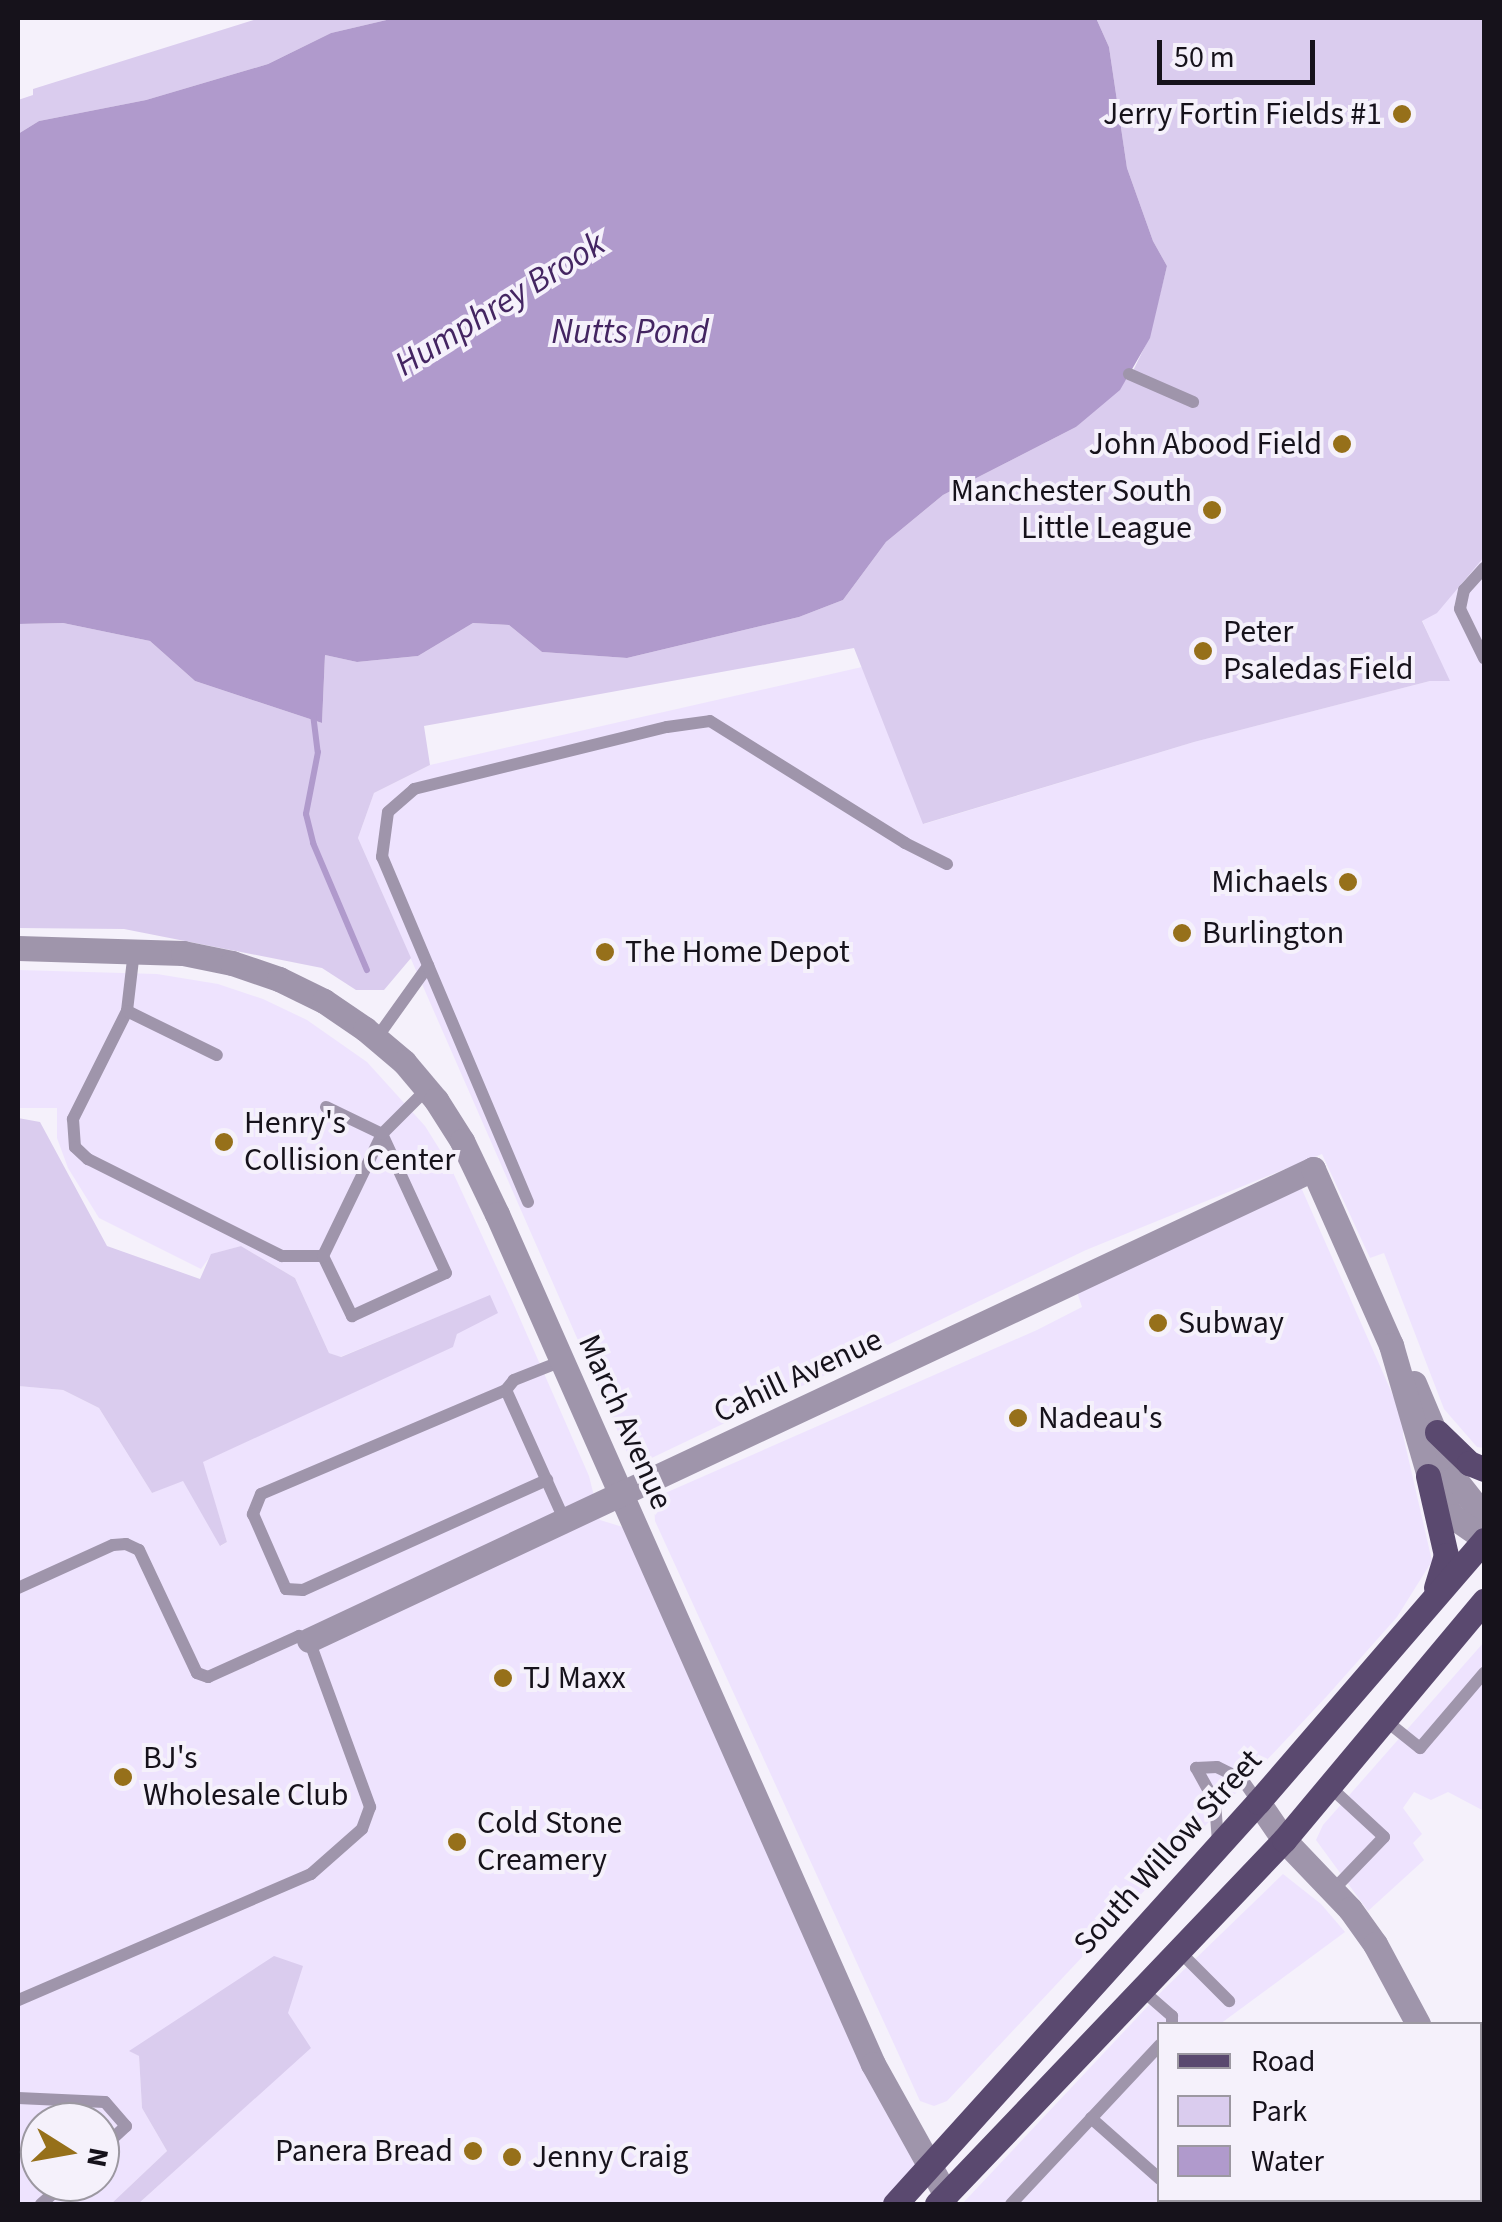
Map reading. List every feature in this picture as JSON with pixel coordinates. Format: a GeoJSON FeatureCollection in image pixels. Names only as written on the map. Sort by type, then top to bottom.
{"type":"FeatureCollection","features":[{"type":"Feature","properties":{"kind":"main road"},"geometry":{"type":"LineString","coordinates":[[1437,1432],[1469,1463],[1484,1470]]}},
{"type":"Feature","properties":{"kind":"main road"},"geometry":{"type":"LineString","coordinates":[[1414,1621],[1446,1566],[1428,1476]]}},
{"type":"Feature","properties":{"kind":"main road","name":"South Willow Street"},"geometry":{"type":"LineString","coordinates":[[896,2204],[1258,1802],[1484,1539]]}},
{"type":"Feature","properties":{"kind":"main road"},"geometry":{"type":"LineString","coordinates":[[947,2201],[1284,1840],[1482,1608]]}},
{"type":"Feature","properties":{"kind":"street","name":"March Avenue"},"geometry":{"type":"LineString","coordinates":[[18,948],[134,948],[232,963],[324,1001],[376,1039],[427,1089],[462,1141],[872,2064],[947,2201]]}},
{"type":"Feature","properties":{"kind":"street","name":"Cahill Avenue"},"geometry":{"type":"LineString","coordinates":[[308,1640],[1313,1170],[1391,1345]]}},
{"type":"Feature","properties":{"kind":"street"},"geometry":{"type":"LineString","coordinates":[[1391,1345],[1437,1432],[1454,1478],[1484,1516]]}},
{"type":"Feature","properties":{"kind":"street"},"geometry":{"type":"LineString","coordinates":[[1391,1345],[1428,1476],[1452,1516],[1484,1539]]}},
{"type":"Feature","properties":{"kind":"street"},"geometry":{"type":"LineString","coordinates":[[1258,1802],[1284,1840],[1332,1891],[1393,1969],[1417,2022]]}},
{"type":"Feature","properties":{"kind":"lane"},"geometry":{"type":"LineString","coordinates":[[1129,374],[1194,402]]}},
{"type":"Feature","properties":{"kind":"lane"},"geometry":{"type":"LineString","coordinates":[[1484,568],[1464,590],[1460,610],[1484,658]]}},
{"type":"Feature","properties":{"kind":"lane"},"geometry":{"type":"LineString","coordinates":[[528,1202],[382,856],[380,841],[388,812],[414,789],[667,727],[710,721],[904,843],[947,864]]}},
{"type":"Feature","properties":{"kind":"lane"},"geometry":{"type":"LineString","coordinates":[[134,948],[128,1010],[73,1119],[76,1147],[88,1158],[282,1256],[323,1256]]}},
{"type":"Feature","properties":{"kind":"lane"},"geometry":{"type":"LineString","coordinates":[[376,1039],[428,966]]}},
{"type":"Feature","properties":{"kind":"lane"},"geometry":{"type":"LineString","coordinates":[[128,1010],[217,1055]]}},
{"type":"Feature","properties":{"kind":"lane"},"geometry":{"type":"LineString","coordinates":[[323,1256],[382,1134],[427,1089]]}},
{"type":"Feature","properties":{"kind":"lane"},"geometry":{"type":"LineString","coordinates":[[323,1256],[352,1316],[446,1273],[382,1134],[326,1107]]}},
{"type":"Feature","properties":{"kind":"lane"},"geometry":{"type":"LineString","coordinates":[[547,1480],[303,1590],[286,1589],[253,1514],[261,1494],[506,1390],[514,1380],[562,1361]]}},
{"type":"Feature","properties":{"kind":"lane"},"geometry":{"type":"LineString","coordinates":[[506,1390],[565,1521]]}},
{"type":"Feature","properties":{"kind":"lane"},"geometry":{"type":"LineString","coordinates":[[18,1588],[114,1545],[126,1544],[139,1550],[197,1673],[208,1677],[299,1636],[308,1640],[370,1806],[362,1829],[311,1874],[18,2000]]}},
{"type":"Feature","properties":{"kind":"lane"},"geometry":{"type":"LineString","coordinates":[[1384,1720],[1420,1748],[1484,1673]]}},
{"type":"Feature","properties":{"kind":"lane"},"geometry":{"type":"LineString","coordinates":[[1218,1842],[1215,1802],[1196,1768],[1217,1767],[1242,1779],[1258,1802]]}},
{"type":"Feature","properties":{"kind":"lane"},"geometry":{"type":"LineString","coordinates":[[1329,1786],[1384,1837],[1332,1891]]}},
{"type":"Feature","properties":{"kind":"lane"},"geometry":{"type":"LineString","coordinates":[[1179,1951],[1229,2001]]}},
{"type":"Feature","properties":{"kind":"lane"},"geometry":{"type":"LineString","coordinates":[[1142,1990],[1172,2016],[1172,2022]]}},
{"type":"Feature","properties":{"kind":"lane"},"geometry":{"type":"LineString","coordinates":[[1011,2204],[1157,2048]]}},
{"type":"Feature","properties":{"kind":"lane"},"geometry":{"type":"LineString","coordinates":[[18,2098],[105,2102]]}},
{"type":"Feature","properties":{"kind":"lane"},"geometry":{"type":"LineString","coordinates":[[1091,2118],[1157,2176]]}},
{"type":"Feature","properties":{"kind":"shaded area"},"geometry":{"type":"Polygon","coordinates":[[[1484,557],[1484,1448],[1477,1447],[1444,1409],[1384,1253],[1370,1258],[1322,1154],[1086,1250],[637,1465],[630,1459],[358,838],[374,793],[430,765],[862,667],[924,824],[1194,742],[1430,681],[1449,681],[1422,620],[1484,557]]]}},
{"type":"Feature","properties":{"kind":"shaded area"},"geometry":{"type":"Polygon","coordinates":[[[18,970],[157,974],[218,984],[263,999],[307,1020],[367,1062],[425,1126],[450,1166],[514,1305],[589,1476],[600,1520],[639,1532],[931,2168],[895,2204],[138,2204],[310,2048],[130,2051],[139,2056],[142,2108],[167,2151],[120,2195],[120,2102],[20,2102],[20,2202],[113,2202],[18,2204],[18,1386],[63,1390],[99,1408],[152,1493],[183,1480],[221,1546],[227,1542],[202,1462],[452,1347],[457,1334],[489,1296],[340,1357],[329,1353],[295,1278],[241,1246],[212,1254],[201,1269],[99,1218],[68,1168],[57,1138],[57,1108],[18,1108],[18,970]]]}},
{"type":"Feature","properties":{"kind":"shaded area"},"geometry":{"type":"Polygon","coordinates":[[[1300,1185],[1403,1418],[1403,1435],[1432,1561],[1397,1617],[1327,1696],[947,2101],[934,2106],[920,2101],[655,1521],[654,1504],[663,1494],[1037,1330],[1082,1307],[1076,1289],[1300,1185]]]}},
{"type":"Feature","properties":{"kind":"shaded area"},"geometry":{"type":"Polygon","coordinates":[[[1484,1642],[1484,1811],[1448,1792],[1431,1800],[1414,1792],[1403,1808],[1422,1834],[1413,1843],[1424,1860],[1368,1911],[1316,1840],[1323,1825],[1484,1642]]]}},
{"type":"Feature","properties":{"kind":"shaded area"},"geometry":{"type":"Polygon","coordinates":[[[1283,1874],[1321,1904],[1345,1932],[1223,2022],[1157,2022],[1157,2202],[1182,2202],[1179,2204],[962,2204],[1163,1990],[1283,1874]]]}},
{"type":"Feature","properties":{"kind":"green space"},"geometry":{"type":"Polygon","coordinates":[[[260,18],[395,18],[331,33],[268,64],[146,100],[39,121],[18,134],[18,100],[33,95],[33,89],[260,18]]]}},
{"type":"Feature","properties":{"kind":"green space"},"geometry":{"type":"Polygon","coordinates":[[[1096,18],[1484,18],[1484,557],[1437,613],[1422,621],[1450,681],[1430,681],[1194,742],[923,824],[854,648],[424,726],[430,765],[374,793],[358,838],[411,958],[384,990],[356,990],[322,968],[124,929],[18,928],[18,624],[63,623],[150,641],[195,681],[322,723],[325,655],[357,662],[418,656],[473,623],[509,625],[542,652],[627,658],[799,617],[843,600],[886,542],[943,495],[1076,427],[1131,375],[1149,338],[1167,266],[1153,241],[1127,168],[1109,47],[1096,18]]]}},
{"type":"Feature","properties":{"kind":"green space"},"geometry":{"type":"Polygon","coordinates":[[[18,1118],[40,1122],[107,1246],[200,1279],[211,1254],[241,1246],[295,1278],[329,1353],[341,1357],[490,1295],[498,1313],[457,1334],[453,1347],[203,1462],[227,1542],[220,1546],[183,1481],[152,1493],[99,1408],[63,1390],[18,1386],[18,1118]]]}},
{"type":"Feature","properties":{"kind":"green space"},"geometry":{"type":"Polygon","coordinates":[[[274,1956],[303,1966],[288,2013],[311,2048],[138,2204],[111,2204],[120,2202],[120,2195],[167,2151],[142,2108],[139,2056],[129,2051],[274,1956]]]}},
{"type":"Feature","properties":{"kind":"water","name":"Nutts Pond"},"geometry":{"type":"Polygon","coordinates":[[[395,18],[1096,18],[1109,47],[1127,168],[1153,241],[1167,266],[1150,338],[1120,390],[1076,427],[943,495],[886,542],[843,600],[799,617],[627,658],[542,652],[509,625],[473,623],[418,656],[357,662],[325,655],[322,723],[195,681],[150,641],[63,623],[18,624],[18,134],[39,121],[146,100],[268,64],[331,33],[395,18]]]}},
{"type":"Feature","properties":{"kind":"waterway","name":"Humphrey Brook"},"geometry":{"type":"LineString","coordinates":[[313,714],[318,752],[306,814],[313,843],[367,970]]}},
{"type":"Feature","properties":{"kind":"place","name":"Jerry Fortin Fields #1"},"geometry":{"type":"Point","coordinates":[1402,114]}},
{"type":"Feature","properties":{"kind":"place","name":"John Abood Field"},"geometry":{"type":"Point","coordinates":[1342,444]}},
{"type":"Feature","properties":{"kind":"place","name":"Manchester South Little League"},"geometry":{"type":"Point","coordinates":[1212,510]}},
{"type":"Feature","properties":{"kind":"place","name":"Peter Psaledas Field"},"geometry":{"type":"Point","coordinates":[1203,651]}},
{"type":"Feature","properties":{"kind":"place","name":"Michaels"},"geometry":{"type":"Point","coordinates":[1348,882]}},
{"type":"Feature","properties":{"kind":"place","name":"Burlington"},"geometry":{"type":"Point","coordinates":[1182,933]}},
{"type":"Feature","properties":{"kind":"place","name":"The Home Depot"},"geometry":{"type":"Point","coordinates":[605,952]}},
{"type":"Feature","properties":{"kind":"place","name":"Henry's Collision Center"},"geometry":{"type":"Point","coordinates":[224,1142]}},
{"type":"Feature","properties":{"kind":"place","name":"Subway"},"geometry":{"type":"Point","coordinates":[1158,1323]}},
{"type":"Feature","properties":{"kind":"place","name":"Nadeau's"},"geometry":{"type":"Point","coordinates":[1018,1418]}},
{"type":"Feature","properties":{"kind":"place","name":"TJ Maxx"},"geometry":{"type":"Point","coordinates":[503,1678]}},
{"type":"Feature","properties":{"kind":"place","name":"BJ's Wholesale Club"},"geometry":{"type":"Point","coordinates":[123,1777]}},
{"type":"Feature","properties":{"kind":"place","name":"Cold Stone Creamery"},"geometry":{"type":"Point","coordinates":[457,1842]}},
{"type":"Feature","properties":{"kind":"place","name":"Panera Bread"},"geometry":{"type":"Point","coordinates":[473,2151]}},
{"type":"Feature","properties":{"kind":"place","name":"Jenny Craig"},"geometry":{"type":"Point","coordinates":[512,2157]}}]}
